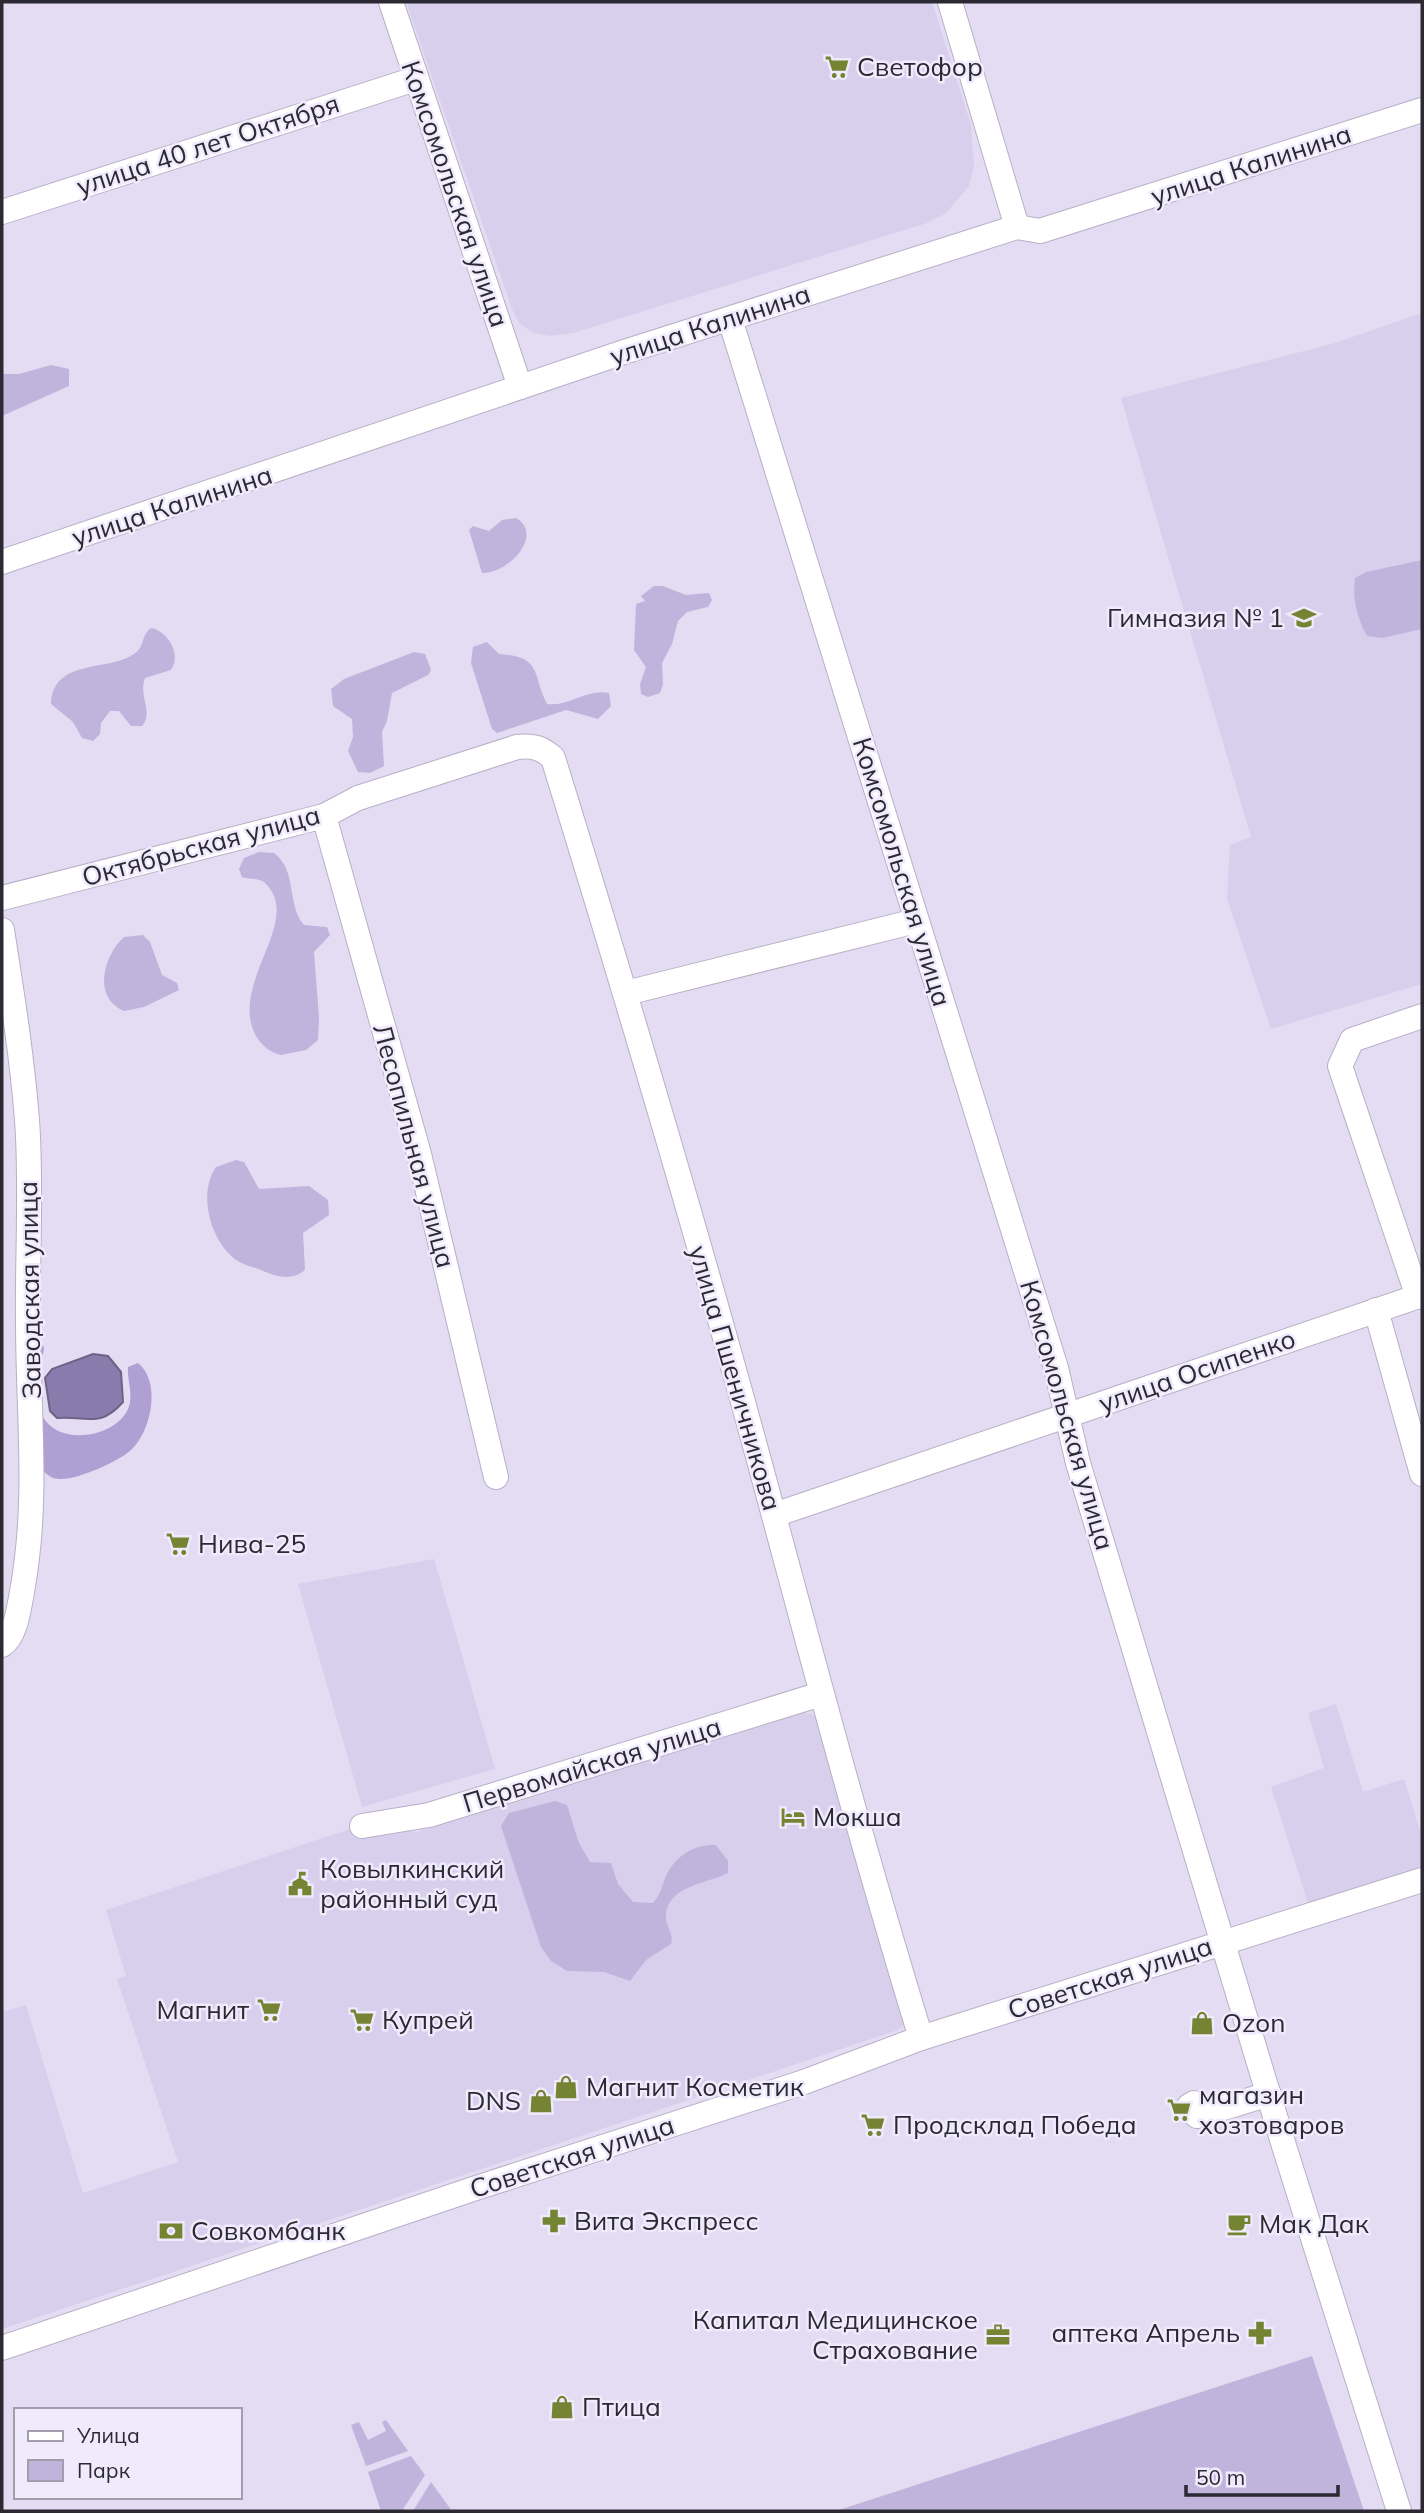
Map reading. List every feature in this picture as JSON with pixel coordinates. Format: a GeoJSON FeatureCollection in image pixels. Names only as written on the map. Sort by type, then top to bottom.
{"type":"FeatureCollection","features":[{"type":"Feature","properties":{"kind":"street","name":"Комсомольская улица"},"geometry":{"type":"LineString","coordinates":[[391,2],[520,387]]}},
{"type":"Feature","properties":{"kind":"street"},"geometry":{"type":"LineString","coordinates":[[950,2],[1017,228]]}},
{"type":"Feature","properties":{"kind":"street","name":"улица 40 лет Октября"},"geometry":{"type":"LineString","coordinates":[[2,212],[415,79]]}},
{"type":"Feature","properties":{"kind":"street","name":"улица Калинина"},"geometry":{"type":"LineString","coordinates":[[2,562],[730,319],[1017,228],[1040,232],[1422,110]]}},
{"type":"Feature","properties":{"kind":"street","name":"Комсомольская улица"},"geometry":{"type":"LineString","coordinates":[[730,319],[1056,1368],[1066,1415],[1269,2094],[1399,2511]]}},
{"type":"Feature","properties":{"kind":"street","name":"улица Пшеничникова"},"geometry":{"type":"LineString","coordinates":[[517,747],[531,746],[554,758],[626,993],[774,1515],[821,1694],[921,2038]]}},
{"type":"Feature","properties":{"kind":"street","name":"Октябрьская улица"},"geometry":{"type":"LineString","coordinates":[[2,898],[324,816],[358,798],[517,747]]}},
{"type":"Feature","properties":{"kind":"street","name":"Лесопильная улица"},"geometry":{"type":"LineString","coordinates":[[324,816],[419,1154],[496,1477]]}},
{"type":"Feature","properties":{"kind":"street"},"geometry":{"type":"LineString","coordinates":[[626,993],[916,921]]}},
{"type":"Feature","properties":{"kind":"street","name":"Заводская улица"},"geometry":{"type":"LineString","coordinates":[[2,930],[20,1038],[27,1124],[27,1322],[34,1482],[31,1543],[20,1602],[14,1624],[2,1645]]}},
{"type":"Feature","properties":{"kind":"street"},"geometry":{"type":"LineString","coordinates":[[1420,1296],[1340,1066],[1352,1040],[1422,1016]]}},
{"type":"Feature","properties":{"kind":"street","name":"улица Осипенко"},"geometry":{"type":"LineString","coordinates":[[774,1515],[1420,1296]]}},
{"type":"Feature","properties":{"kind":"street"},"geometry":{"type":"LineString","coordinates":[[1376,1310],[1422,1474]]}},
{"type":"Feature","properties":{"kind":"street","name":"Первомайская улица"},"geometry":{"type":"LineString","coordinates":[[362,1826],[429,1815],[821,1694]]}},
{"type":"Feature","properties":{"kind":"street","name":"Советская улица"},"geometry":{"type":"LineString","coordinates":[[2,2348],[487,2184],[804,2082],[921,2038],[1422,1880]]}},
{"type":"Feature","properties":{"kind":"street"},"geometry":{"type":"LineString","coordinates":[[1189,2106],[1194,2103],[1197,2116],[1269,2094]]}},
{"type":"Feature","properties":{"kind":"shaded area"},"geometry":{"type":"Polygon","coordinates":[[[406,2],[932,2],[971,125],[974,166],[969,186],[945,214],[927,223],[573,333],[549,336],[532,332],[519,323],[512,309],[406,2]]]}},
{"type":"Feature","properties":{"kind":"shaded area","name":"Гимназия № 1"},"geometry":{"type":"Polygon","coordinates":[[[1422,313],[1422,984],[1271,1029],[1227,899],[1230,845],[1251,837],[1121,398],[1335,343],[1422,313]]]}},
{"type":"Feature","properties":{"kind":"shaded area"},"geometry":{"type":"Polygon","coordinates":[[[28,1342],[40,1342],[44,1347],[37,1385],[42,1415],[49,1425],[72,1435],[99,1432],[121,1419],[128,1409],[130,1399],[128,1367],[138,1363],[150,1382],[151,1407],[143,1432],[130,1451],[104,1466],[68,1478],[51,1477],[39,1466],[28,1440],[19,1396],[18,1368],[28,1342]]]}},
{"type":"Feature","properties":{"kind":"shaded area"},"geometry":{"type":"Polygon","coordinates":[[[93,1354],[108,1356],[121,1372],[123,1402],[100,1418],[57,1418],[50,1411],[45,1378],[52,1369],[93,1354]]]}},
{"type":"Feature","properties":{"kind":"shaded area"},"geometry":{"type":"Polygon","coordinates":[[[434,1559],[495,1769],[362,1807],[298,1584],[434,1559]]]}},
{"type":"Feature","properties":{"kind":"shaded area"},"geometry":{"type":"Polygon","coordinates":[[[1336,1704],[1363,1792],[1404,1779],[1422,1837],[1422,1866],[1308,1903],[1271,1787],[1324,1768],[1308,1713],[1336,1704]]]}},
{"type":"Feature","properties":{"kind":"shaded area"},"geometry":{"type":"Polygon","coordinates":[[[798,1710],[819,1717],[905,2017],[904,2025],[898,2030],[2,2329],[2,2012],[26,2005],[83,2193],[178,2162],[117,1979],[126,1976],[106,1910],[362,1825],[417,1832],[798,1710]]]}},
{"type":"Feature","properties":{"kind":"green space"},"geometry":{"type":"Polygon","coordinates":[[[51,365],[69,369],[69,386],[2,416],[2,374],[19,374],[51,365]]]}},
{"type":"Feature","properties":{"kind":"green space"},"geometry":{"type":"Polygon","coordinates":[[[516,518],[524,525],[527,534],[520,552],[502,567],[482,573],[469,530],[473,526],[489,531],[502,520],[516,518]]]}},
{"type":"Feature","properties":{"kind":"green space"},"geometry":{"type":"Polygon","coordinates":[[[1422,560],[1422,629],[1382,638],[1367,636],[1356,608],[1355,578],[1366,572],[1422,560]]]}},
{"type":"Feature","properties":{"kind":"green space"},"geometry":{"type":"Polygon","coordinates":[[[654,586],[663,586],[686,595],[709,593],[712,600],[708,607],[687,612],[678,621],[672,644],[662,663],[663,684],[660,693],[648,697],[641,694],[640,684],[646,667],[634,650],[636,604],[645,601],[641,596],[654,586]]]}},
{"type":"Feature","properties":{"kind":"green space"},"geometry":{"type":"Polygon","coordinates":[[[151,628],[168,639],[175,658],[171,670],[145,678],[143,691],[147,715],[142,726],[131,726],[119,711],[110,711],[101,723],[100,734],[93,741],[82,738],[73,722],[51,704],[54,689],[61,679],[71,673],[134,654],[151,628]]]}},
{"type":"Feature","properties":{"kind":"green space"},"geometry":{"type":"Polygon","coordinates":[[[487,642],[499,654],[523,658],[534,668],[547,704],[563,703],[601,692],[609,693],[611,706],[598,719],[566,710],[497,733],[492,729],[471,663],[473,647],[487,642]]]}},
{"type":"Feature","properties":{"kind":"green space"},"geometry":{"type":"Polygon","coordinates":[[[414,652],[425,654],[431,670],[428,675],[392,693],[387,721],[382,732],[384,766],[370,773],[358,772],[348,751],[353,737],[352,719],[333,706],[331,689],[344,679],[414,652]]]}},
{"type":"Feature","properties":{"kind":"green space"},"geometry":{"type":"Polygon","coordinates":[[[259,852],[274,853],[281,860],[289,878],[295,907],[304,925],[327,927],[330,935],[314,952],[318,1040],[306,1050],[281,1055],[270,1050],[256,1036],[250,1016],[256,976],[272,936],[276,917],[275,900],[265,882],[242,877],[239,869],[244,858],[259,852]]]}},
{"type":"Feature","properties":{"kind":"green space"},"geometry":{"type":"Polygon","coordinates":[[[143,935],[150,942],[162,975],[177,983],[179,990],[144,1007],[124,1011],[114,1005],[108,996],[105,986],[107,965],[111,954],[124,937],[143,935]]]}},
{"type":"Feature","properties":{"kind":"green space"},"geometry":{"type":"Polygon","coordinates":[[[236,1160],[244,1162],[259,1189],[309,1186],[328,1200],[329,1215],[303,1233],[305,1270],[295,1276],[279,1276],[244,1264],[220,1243],[207,1204],[210,1178],[216,1167],[236,1160]]]}},
{"type":"Feature","properties":{"kind":"green space"},"geometry":{"type":"Polygon","coordinates":[[[555,1801],[567,1805],[579,1843],[590,1862],[611,1863],[618,1884],[633,1902],[653,1903],[672,1866],[682,1855],[695,1848],[716,1845],[728,1861],[728,1873],[688,1888],[672,1899],[667,1907],[666,1918],[672,1937],[671,1944],[646,1960],[630,1981],[604,1972],[567,1971],[551,1961],[541,1947],[501,1826],[509,1813],[555,1801]]]}},
{"type":"Feature","properties":{"kind":"green space"},"geometry":{"type":"Polygon","coordinates":[[[1312,2356],[1364,2511],[836,2511],[1312,2356]]]}},
{"type":"Feature","properties":{"kind":"green space"},"geometry":{"type":"Polygon","coordinates":[[[386,2420],[408,2451],[366,2466],[351,2425],[359,2422],[368,2440],[386,2431],[382,2422],[386,2420]]]}},
{"type":"Feature","properties":{"kind":"green space"},"geometry":{"type":"Polygon","coordinates":[[[411,2456],[425,2475],[402,2511],[381,2511],[368,2472],[411,2456]]]}},
{"type":"Feature","properties":{"kind":"green space"},"geometry":{"type":"Polygon","coordinates":[[[431,2482],[452,2511],[413,2511],[431,2482]]]}},
{"type":"Feature","properties":{"kind":"place","name":"Светофор"},"geometry":{"type":"Point","coordinates":[837,67]}},
{"type":"Feature","properties":{"kind":"place","name":"Гимназия № 1"},"geometry":{"type":"Point","coordinates":[1304,618]}},
{"type":"Feature","properties":{"kind":"place","name":"Нива-25"},"geometry":{"type":"Point","coordinates":[178,1544]}},
{"type":"Feature","properties":{"kind":"place","name":"Мокша"},"geometry":{"type":"Point","coordinates":[793,1817]}},
{"type":"Feature","properties":{"kind":"place","name":"Ковылкинский районный суд"},"geometry":{"type":"Point","coordinates":[300,1884]}},
{"type":"Feature","properties":{"kind":"place","name":"Магнит"},"geometry":{"type":"Point","coordinates":[269,2010]}},
{"type":"Feature","properties":{"kind":"place","name":"Купрей"},"geometry":{"type":"Point","coordinates":[362,2020]}},
{"type":"Feature","properties":{"kind":"place","name":"Ozon"},"geometry":{"type":"Point","coordinates":[1202,2023]}},
{"type":"Feature","properties":{"kind":"place","name":"Магнит Косметик"},"geometry":{"type":"Point","coordinates":[566,2087]}},
{"type":"Feature","properties":{"kind":"place","name":"DNS"},"geometry":{"type":"Point","coordinates":[541,2101]}},
{"type":"Feature","properties":{"kind":"place","name":"магазин хозтоваров"},"geometry":{"type":"Point","coordinates":[1179,2110]}},
{"type":"Feature","properties":{"kind":"place","name":"Продсклад Победа"},"geometry":{"type":"Point","coordinates":[873,2125]}},
{"type":"Feature","properties":{"kind":"place","name":"Вита Экспресс"},"geometry":{"type":"Point","coordinates":[554,2221]}},
{"type":"Feature","properties":{"kind":"place","name":"Мак Дак"},"geometry":{"type":"Point","coordinates":[1239,2224]}},
{"type":"Feature","properties":{"kind":"place","name":"Совкомбанк"},"geometry":{"type":"Point","coordinates":[171,2231]}},
{"type":"Feature","properties":{"kind":"place","name":"аптека Апрель"},"geometry":{"type":"Point","coordinates":[1260,2333]}},
{"type":"Feature","properties":{"kind":"place","name":"Капитал Медицинское Страхование"},"geometry":{"type":"Point","coordinates":[998,2335]}},
{"type":"Feature","properties":{"kind":"place","name":"Птица"},"geometry":{"type":"Point","coordinates":[562,2407]}}]}
